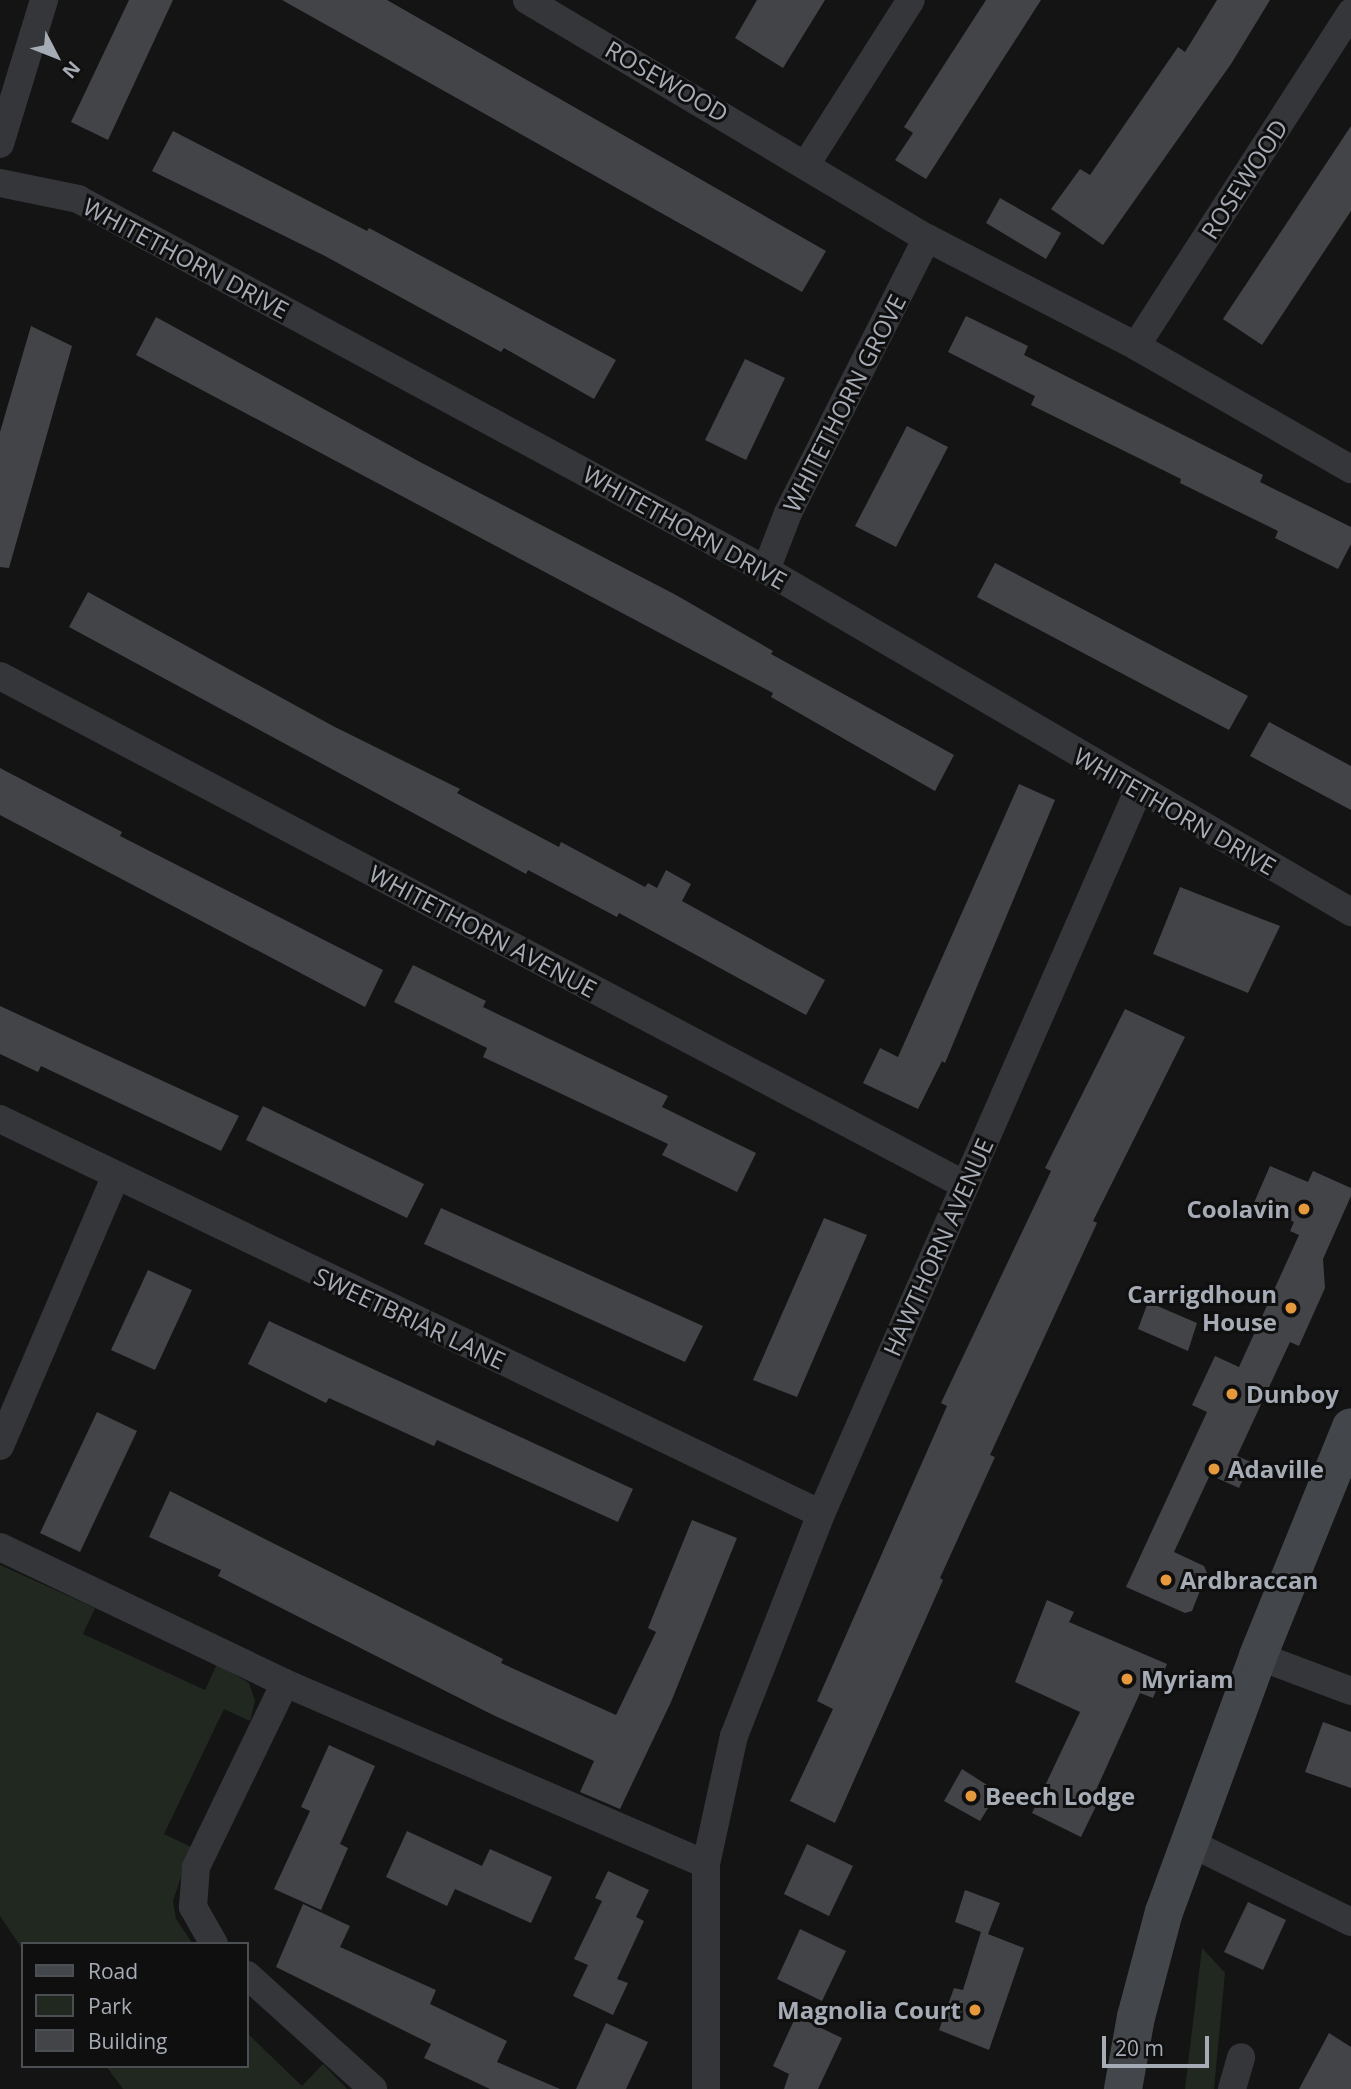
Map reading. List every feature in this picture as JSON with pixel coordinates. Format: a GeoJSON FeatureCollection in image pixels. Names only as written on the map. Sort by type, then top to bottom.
{"type":"FeatureCollection","features":[{"type":"Feature","properties":{"kind":"main road"},"geometry":{"type":"LineString","coordinates":[[1122,2089],[1136,2017],[1188,1842],[1258,1656],[1351,1427]]}},
{"type":"Feature","properties":{"kind":"street"},"geometry":{"type":"LineString","coordinates":[[0,144],[44,0]]}},
{"type":"Feature","properties":{"kind":"street","name":"ROSEWOOD"},"geometry":{"type":"LineString","coordinates":[[527,0],[807,163],[927,237],[1136,346],[1351,469]]}},
{"type":"Feature","properties":{"kind":"street"},"geometry":{"type":"LineString","coordinates":[[807,163],[911,0]]}},
{"type":"Feature","properties":{"kind":"street","name":"ROSEWOOD"},"geometry":{"type":"LineString","coordinates":[[1136,346],[1351,12]]}},
{"type":"Feature","properties":{"kind":"street","name":"WHITETHORN DRIVE"},"geometry":{"type":"LineString","coordinates":[[0,183],[78,199],[766,570],[1138,791],[1351,912]]}},
{"type":"Feature","properties":{"kind":"street","name":"WHITETHORN GROVE"},"geometry":{"type":"LineString","coordinates":[[766,570],[788,513],[927,237]]}},
{"type":"Feature","properties":{"kind":"street","name":"WHITETHORN AVENUE"},"geometry":{"type":"LineString","coordinates":[[0,676],[965,1185]]}},
{"type":"Feature","properties":{"kind":"street","name":"HAWTHORN AVENUE"},"geometry":{"type":"LineString","coordinates":[[706,2089],[706,1864],[727,1759],[821,1514],[1138,791]]}},
{"type":"Feature","properties":{"kind":"street","name":"SWEETBRIAR LANE"},"geometry":{"type":"LineString","coordinates":[[0,1119],[115,1178],[821,1514]]}},
{"type":"Feature","properties":{"kind":"street"},"geometry":{"type":"LineString","coordinates":[[0,1446],[115,1178]]}},
{"type":"Feature","properties":{"kind":"street"},"geometry":{"type":"LineString","coordinates":[[0,1547],[285,1683],[706,1864]]}},
{"type":"Feature","properties":{"kind":"street"},"geometry":{"type":"LineString","coordinates":[[1258,1656],[1351,1691]]}},
{"type":"Feature","properties":{"kind":"street"},"geometry":{"type":"LineString","coordinates":[[213,1942],[193,1907],[196,1867],[285,1683]]}},
{"type":"Feature","properties":{"kind":"street"},"geometry":{"type":"LineString","coordinates":[[1188,1842],[1351,1922]]}},
{"type":"Feature","properties":{"kind":"street"},"geometry":{"type":"LineString","coordinates":[[248,1976],[373,2089]]}},
{"type":"Feature","properties":{"kind":"street"},"geometry":{"type":"LineString","coordinates":[[1232,2089],[1241,2057]]}},
{"type":"Feature","properties":{"kind":"green space"},"geometry":{"type":"Polygon","coordinates":[[[0,1565],[95,1608],[83,1634],[205,1690],[217,1664],[249,1683],[255,1701],[250,1721],[224,1709],[164,1834],[191,1847],[173,1901],[176,1919],[192,1942],[21,1942],[21,1947],[0,1916],[0,1565]]]}},
{"type":"Feature","properties":{"kind":"green space"},"geometry":{"type":"Polygon","coordinates":[[[1202,1948],[1225,1973],[1214,2089],[1185,2089],[1202,1948]]]}},
{"type":"Feature","properties":{"kind":"green space"},"geometry":{"type":"Polygon","coordinates":[[[248,2034],[302,2086],[323,2064],[347,2089],[123,2089],[107,2068],[248,2068],[248,2034]]]}},
{"type":"Feature","properties":{"kind":"building"},"geometry":{"type":"Polygon","coordinates":[[[129,0],[173,0],[108,140],[71,122],[129,0]]]}},
{"type":"Feature","properties":{"kind":"building"},"geometry":{"type":"Polygon","coordinates":[[[282,0],[387,0],[826,251],[802,292],[282,0]]]}},
{"type":"Feature","properties":{"kind":"building"},"geometry":{"type":"Polygon","coordinates":[[[757,0],[825,0],[783,68],[735,38],[757,0]]]}},
{"type":"Feature","properties":{"kind":"building"},"geometry":{"type":"Polygon","coordinates":[[[986,0],[1041,0],[926,179],[895,160],[913,133],[904,127],[986,0]]]}},
{"type":"Feature","properties":{"kind":"building"},"geometry":{"type":"Polygon","coordinates":[[[1217,0],[1270,0],[1231,64],[1103,245],[1051,209],[1080,169],[1090,175],[1178,47],[1185,52],[1217,0]]]}},
{"type":"Feature","properties":{"kind":"building"},"geometry":{"type":"Polygon","coordinates":[[[1351,126],[1351,211],[1262,345],[1223,319],[1351,126]]]}},
{"type":"Feature","properties":{"kind":"building"},"geometry":{"type":"Polygon","coordinates":[[[173,131],[367,231],[369,228],[616,360],[594,399],[504,348],[501,352],[325,256],[152,171],[173,131]]]}},
{"type":"Feature","properties":{"kind":"building"},"geometry":{"type":"Polygon","coordinates":[[[1000,198],[1061,233],[1046,259],[986,223],[1000,198]]]}},
{"type":"Feature","properties":{"kind":"building"},"geometry":{"type":"Polygon","coordinates":[[[966,316],[1028,346],[1024,355],[1263,475],[1260,482],[1351,527],[1351,544],[1338,569],[1275,538],[1278,531],[1180,483],[1181,479],[1031,405],[1035,396],[948,352],[966,316]]]}},
{"type":"Feature","properties":{"kind":"building"},"geometry":{"type":"Polygon","coordinates":[[[156,317],[420,462],[676,595],[773,651],[771,654],[954,755],[935,791],[771,697],[773,693],[136,355],[156,317]]]}},
{"type":"Feature","properties":{"kind":"building"},"geometry":{"type":"Polygon","coordinates":[[[31,326],[72,346],[9,568],[0,567],[0,432],[31,326]]]}},
{"type":"Feature","properties":{"kind":"building"},"geometry":{"type":"Polygon","coordinates":[[[745,359],[785,378],[746,460],[705,440],[745,359]]]}},
{"type":"Feature","properties":{"kind":"building"},"geometry":{"type":"Polygon","coordinates":[[[907,426],[948,447],[896,547],[855,526],[907,426]]]}},
{"type":"Feature","properties":{"kind":"building"},"geometry":{"type":"Polygon","coordinates":[[[995,563],[1248,696],[1229,730],[977,597],[995,563]]]}},
{"type":"Feature","properties":{"kind":"building"},"geometry":{"type":"Polygon","coordinates":[[[88,592],[333,726],[460,789],[457,793],[559,847],[561,842],[645,887],[648,883],[657,888],[666,870],[691,884],[682,901],[825,980],[806,1015],[619,913],[617,917],[528,870],[526,874],[69,627],[88,592]]]}},
{"type":"Feature","properties":{"kind":"building"},"geometry":{"type":"Polygon","coordinates":[[[1269,722],[1351,766],[1351,810],[1250,756],[1269,722]]]}},
{"type":"Feature","properties":{"kind":"building"},"geometry":{"type":"Polygon","coordinates":[[[0,768],[122,832],[120,836],[383,970],[365,1007],[0,815],[0,768]]]}},
{"type":"Feature","properties":{"kind":"building"},"geometry":{"type":"Polygon","coordinates":[[[1019,784],[1055,800],[945,1063],[942,1061],[918,1109],[863,1083],[880,1048],[898,1057],[1019,784]]]}},
{"type":"Feature","properties":{"kind":"building"},"geometry":{"type":"Polygon","coordinates":[[[1180,887],[1280,926],[1248,993],[1153,954],[1180,887]]]}},
{"type":"Feature","properties":{"kind":"building"},"geometry":{"type":"Polygon","coordinates":[[[413,965],[486,1001],[483,1007],[668,1096],[662,1107],[756,1153],[737,1192],[662,1155],[668,1144],[483,1057],[487,1048],[394,1002],[413,965]]]}},
{"type":"Feature","properties":{"kind":"building"},"geometry":{"type":"Polygon","coordinates":[[[0,1006],[239,1116],[221,1151],[41,1066],[38,1072],[0,1054],[0,1006]]]}},
{"type":"Feature","properties":{"kind":"building"},"geometry":{"type":"Polygon","coordinates":[[[1125,1009],[1185,1037],[1093,1221],[1097,1223],[990,1455],[995,1457],[835,1823],[790,1801],[833,1709],[817,1701],[947,1406],[941,1403],[1051,1171],[1045,1168],[1125,1009]]]}},
{"type":"Feature","properties":{"kind":"building"},"geometry":{"type":"Polygon","coordinates":[[[263,1106],[424,1184],[407,1218],[246,1140],[263,1106]]]}},
{"type":"Feature","properties":{"kind":"building"},"geometry":{"type":"Polygon","coordinates":[[[1270,1166],[1308,1182],[1313,1171],[1351,1188],[1351,1196],[1323,1259],[1325,1288],[1299,1346],[1290,1342],[1237,1456],[1251,1462],[1239,1488],[1210,1475],[1174,1552],[1204,1566],[1207,1573],[1192,1611],[1185,1613],[1126,1587],[1207,1412],[1192,1405],[1215,1356],[1239,1367],[1299,1235],[1290,1231],[1294,1222],[1253,1205],[1270,1166]]]}},
{"type":"Feature","properties":{"kind":"building"},"geometry":{"type":"Polygon","coordinates":[[[441,1208],[703,1326],[685,1362],[424,1244],[441,1208]]]}},
{"type":"Feature","properties":{"kind":"building"},"geometry":{"type":"Polygon","coordinates":[[[824,1218],[867,1235],[797,1397],[753,1380],[824,1218]]]}},
{"type":"Feature","properties":{"kind":"building"},"geometry":{"type":"Polygon","coordinates":[[[148,1270],[192,1290],[155,1370],[111,1350],[148,1270]]]}},
{"type":"Feature","properties":{"kind":"building"},"geometry":{"type":"Polygon","coordinates":[[[1148,1302],[1197,1323],[1188,1351],[1138,1329],[1148,1302]]]}},
{"type":"Feature","properties":{"kind":"building"},"geometry":{"type":"Polygon","coordinates":[[[269,1321],[633,1489],[618,1522],[437,1440],[434,1446],[329,1398],[326,1403],[248,1364],[269,1321]]]}},
{"type":"Feature","properties":{"kind":"building"},"geometry":{"type":"Polygon","coordinates":[[[97,1412],[137,1431],[80,1552],[40,1533],[97,1412]]]}},
{"type":"Feature","properties":{"kind":"building"},"geometry":{"type":"Polygon","coordinates":[[[170,1491],[503,1659],[501,1663],[616,1715],[656,1632],[648,1628],[692,1520],[737,1538],[671,1702],[620,1809],[580,1792],[594,1761],[493,1715],[218,1576],[221,1570],[149,1537],[170,1491]]]}},
{"type":"Feature","properties":{"kind":"building"},"geometry":{"type":"Polygon","coordinates":[[[1047,1600],[1074,1612],[1069,1622],[1167,1664],[1153,1698],[1140,1693],[1092,1799],[1098,1802],[1081,1837],[1032,1813],[1080,1712],[1015,1682],[1047,1600]]]}},
{"type":"Feature","properties":{"kind":"building"},"geometry":{"type":"Polygon","coordinates":[[[1323,1722],[1351,1732],[1351,1788],[1305,1772],[1323,1722]]]}},
{"type":"Feature","properties":{"kind":"building"},"geometry":{"type":"Polygon","coordinates":[[[329,1745],[375,1766],[340,1844],[348,1848],[321,1910],[274,1889],[310,1811],[301,1807],[329,1745]]]}},
{"type":"Feature","properties":{"kind":"building","name":"Beech Lodge"},"geometry":{"type":"Polygon","coordinates":[[[962,1769],[998,1792],[980,1821],[944,1801],[962,1769]]]}},
{"type":"Feature","properties":{"kind":"building"},"geometry":{"type":"Polygon","coordinates":[[[407,1831],[482,1866],[490,1849],[552,1877],[531,1923],[455,1889],[447,1906],[386,1877],[407,1831]]]}},
{"type":"Feature","properties":{"kind":"building"},"geometry":{"type":"Polygon","coordinates":[[[807,1844],[853,1866],[829,1916],[784,1894],[807,1844]]]}},
{"type":"Feature","properties":{"kind":"building"},"geometry":{"type":"Polygon","coordinates":[[[608,1871],[649,1890],[636,1917],[644,1921],[617,1979],[628,1983],[613,2015],[573,1996],[588,1965],[574,1959],[602,1901],[595,1898],[608,1871]]]}},
{"type":"Feature","properties":{"kind":"building","name":"Magnolia Court"},"geometry":{"type":"Polygon","coordinates":[[[965,1890],[1000,1903],[988,1934],[1024,1948],[989,2050],[939,2030],[954,1988],[963,1990],[981,1932],[955,1922],[965,1890]]]}},
{"type":"Feature","properties":{"kind":"building"},"geometry":{"type":"Polygon","coordinates":[[[1248,1902],[1286,1920],[1263,1970],[1224,1952],[1248,1902]]]}},
{"type":"Feature","properties":{"kind":"building"},"geometry":{"type":"Polygon","coordinates":[[[303,1904],[350,1926],[340,1947],[436,1990],[430,2004],[507,2041],[497,2062],[560,2089],[490,2089],[424,2058],[431,2044],[276,1967],[303,1904]]]}},
{"type":"Feature","properties":{"kind":"building"},"geometry":{"type":"Polygon","coordinates":[[[800,1929],[846,1951],[822,2001],[777,1979],[800,1929]]]}},
{"type":"Feature","properties":{"kind":"building"},"geometry":{"type":"Polygon","coordinates":[[[796,2016],[842,2038],[818,2089],[784,2089],[789,2074],[773,2066],[796,2016]]]}},
{"type":"Feature","properties":{"kind":"building"},"geometry":{"type":"Polygon","coordinates":[[[606,2023],[648,2042],[626,2089],[576,2089],[606,2023]]]}},
{"type":"Feature","properties":{"kind":"building"},"geometry":{"type":"Polygon","coordinates":[[[1329,2033],[1351,2047],[1351,2089],[1299,2089],[1329,2033]]]}},
{"type":"Feature","properties":{"kind":"place","name":"Coolavin"},"geometry":{"type":"Point","coordinates":[1304,1209]}},
{"type":"Feature","properties":{"kind":"place","name":"Carrigdhoun House"},"geometry":{"type":"Point","coordinates":[1291,1308]}},
{"type":"Feature","properties":{"kind":"place","name":"Dunboy"},"geometry":{"type":"Point","coordinates":[1232,1394]}},
{"type":"Feature","properties":{"kind":"place","name":"Adaville"},"geometry":{"type":"Point","coordinates":[1214,1469]}},
{"type":"Feature","properties":{"kind":"place","name":"Ardbraccan"},"geometry":{"type":"Point","coordinates":[1166,1580]}},
{"type":"Feature","properties":{"kind":"place","name":"Myriam"},"geometry":{"type":"Point","coordinates":[1127,1679]}},
{"type":"Feature","properties":{"kind":"place","name":"Beech Lodge"},"geometry":{"type":"Point","coordinates":[971,1796]}},
{"type":"Feature","properties":{"kind":"place","name":"Magnolia Court"},"geometry":{"type":"Point","coordinates":[975,2010]}}]}
